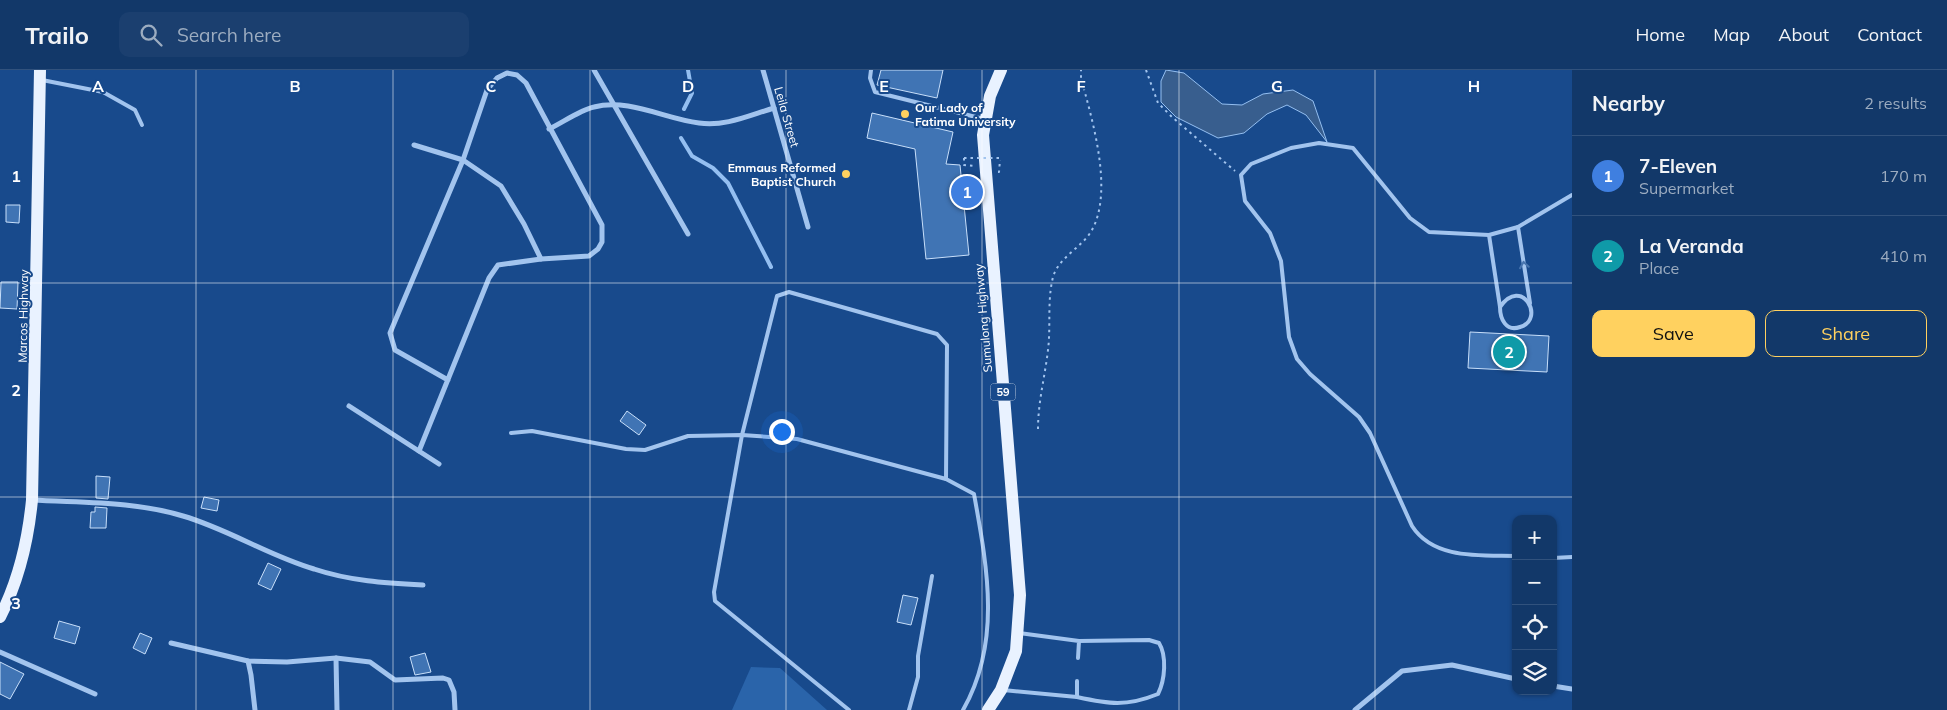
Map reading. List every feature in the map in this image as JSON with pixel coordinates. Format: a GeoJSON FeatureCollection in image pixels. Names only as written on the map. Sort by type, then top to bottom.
{"type":"FeatureCollection","features":[{"type":"Feature","properties":{"kind":"main road","name":"Sumulong Highway"},"geometry":{"type":"LineString","coordinates":[[988,710],[1001,690],[1016,650],[1020,595],[984,166],[983,135],[985,120],[990,96],[1001,70]]}},
{"type":"Feature","properties":{"kind":"main road","name":"Marcos Highway"},"geometry":{"type":"LineString","coordinates":[[0,617],[10,598],[20,571],[32,500],[40,75]]}},
{"type":"Feature","properties":{"kind":"street"},"geometry":{"type":"LineString","coordinates":[[594,70],[688,234]]}},
{"type":"Feature","properties":{"kind":"street","name":"Leila Street"},"geometry":{"type":"LineString","coordinates":[[763,70],[808,227]]}},
{"type":"Feature","properties":{"kind":"street"},"geometry":{"type":"LineString","coordinates":[[419,451],[448,380],[489,278],[498,265],[541,259],[589,256],[598,250],[602,242],[602,225],[526,83],[517,76],[507,73],[497,78],[487,90],[463,160],[390,333],[396,350],[448,380]]}},
{"type":"Feature","properties":{"kind":"street"},"geometry":{"type":"LineString","coordinates":[[549,129],[594,107],[642,108],[667,118],[701,124],[730,122],[774,108]]}},
{"type":"Feature","properties":{"kind":"street"},"geometry":{"type":"LineString","coordinates":[[414,145],[463,160],[501,186],[524,224],[541,259]]}},
{"type":"Feature","properties":{"kind":"street"},"geometry":{"type":"LineString","coordinates":[[349,406],[439,464]]}},
{"type":"Feature","properties":{"kind":"street"},"geometry":{"type":"LineString","coordinates":[[32,500],[126,503],[181,515],[202,522],[280,557],[313,569],[357,580],[423,585]]}},
{"type":"Feature","properties":{"kind":"street"},"geometry":{"type":"LineString","coordinates":[[170,643],[248,660],[287,662],[336,658],[370,662],[394,680],[443,678],[449,680],[454,692],[455,710]]}},
{"type":"Feature","properties":{"kind":"street"},"geometry":{"type":"LineString","coordinates":[[0,652],[95,694]]}},
{"type":"Feature","properties":{"kind":"street"},"geometry":{"type":"LineString","coordinates":[[336,658],[337,710]]}},
{"type":"Feature","properties":{"kind":"street"},"geometry":{"type":"LineString","coordinates":[[248,660],[255,710]]}},
{"type":"Feature","properties":{"kind":"street"},"geometry":{"type":"LineString","coordinates":[[1355,710],[1402,671],[1452,665],[1512,678]]}},
{"type":"Feature","properties":{"kind":"street"},"geometry":{"type":"LineString","coordinates":[[1557,687],[1572,689]]}},
{"type":"Feature","properties":{"kind":"lane"},"geometry":{"type":"LineString","coordinates":[[871,70],[870,78],[875,92],[985,120]]}},
{"type":"Feature","properties":{"kind":"lane"},"geometry":{"type":"LineString","coordinates":[[40,75],[103,92],[134,110],[142,125]]}},
{"type":"Feature","properties":{"kind":"lane"},"geometry":{"type":"LineString","coordinates":[[1512,556],[1462,554],[1443,550],[1419,537],[1412,526],[1370,433],[1359,417],[1310,374],[1297,359],[1289,337],[1281,260],[1270,233],[1245,201],[1241,175],[1251,164],[1291,148],[1320,143],[1353,148],[1410,218],[1429,232],[1489,235],[1518,227],[1572,195]]}},
{"type":"Feature","properties":{"kind":"lane"},"geometry":{"type":"LineString","coordinates":[[1489,235],[1500,316],[1505,324],[1513,328],[1522,327],[1529,321],[1532,312],[1518,227]]}},
{"type":"Feature","properties":{"kind":"lane"},"geometry":{"type":"LineString","coordinates":[[849,710],[715,601],[714,592],[742,435],[777,296],[789,292],[937,334],[947,345],[946,479]]}},
{"type":"Feature","properties":{"kind":"lane"},"geometry":{"type":"LineString","coordinates":[[1500,307],[1505,299],[1514,295],[1523,297],[1530,303]]}},
{"type":"Feature","properties":{"kind":"lane"},"geometry":{"type":"LineString","coordinates":[[511,433],[532,431],[626,449],[645,450],[688,436],[742,435],[797,439],[946,479],[974,494],[985,555],[989,621],[981,670],[963,710]]}},
{"type":"Feature","properties":{"kind":"lane"},"geometry":{"type":"LineString","coordinates":[[1557,558],[1572,557]]}},
{"type":"Feature","properties":{"kind":"lane"},"geometry":{"type":"LineString","coordinates":[[908,710],[918,677],[918,656],[932,576]]}},
{"type":"Feature","properties":{"kind":"lane"},"geometry":{"type":"LineString","coordinates":[[1001,690],[1077,697],[1116,704],[1140,702],[1158,694],[1163,684],[1163,649],[1159,643],[1149,640],[1079,641],[1017,633]]}},
{"type":"Feature","properties":{"kind":"lane"},"geometry":{"type":"LineString","coordinates":[[1078,658],[1079,641]]}},
{"type":"Feature","properties":{"kind":"lane"},"geometry":{"type":"LineString","coordinates":[[1077,681],[1077,697]]}},
{"type":"Feature","properties":{"kind":"path"},"geometry":{"type":"LineString","coordinates":[[1038,429],[1040,396],[1048,350],[1050,295],[1054,276],[1061,263],[1084,242],[1094,227],[1100,207],[1101,167],[1099,151],[1081,78],[1081,70]]}},
{"type":"Feature","properties":{"kind":"path"},"geometry":{"type":"LineString","coordinates":[[1146,70],[1158,103],[1241,175]]}},
{"type":"Feature","properties":{"kind":"path"},"geometry":{"type":"LineString","coordinates":[[984,166],[964,165],[964,158],[1000,158],[1000,160]]}},
{"type":"Feature","properties":{"kind":"shaded area"},"geometry":{"type":"Polygon","coordinates":[[[1166,70],[1184,73],[1222,104],[1242,105],[1263,94],[1293,90],[1313,101],[1327,142],[1306,115],[1287,105],[1267,114],[1244,133],[1218,138],[1176,117],[1161,102],[1161,81],[1166,70]]]}},
{"type":"Feature","properties":{"kind":"shaded area"},"geometry":{"type":"Polygon","coordinates":[[[751,667],[780,668],[827,710],[732,710],[751,667]]]}},
{"type":"Feature","properties":{"kind":"building"},"geometry":{"type":"Polygon","coordinates":[[[881,70],[943,70],[937,98],[877,85],[881,70]]]}},
{"type":"Feature","properties":{"kind":"building"},"geometry":{"type":"Polygon","coordinates":[[[872,113],[953,132],[946,164],[960,165],[969,255],[926,259],[915,149],[867,138],[872,113]]]}},
{"type":"Feature","properties":{"kind":"building"},"geometry":{"type":"Polygon","coordinates":[[[6,205],[20,205],[19,223],[6,222],[6,205]]]}},
{"type":"Feature","properties":{"kind":"building"},"geometry":{"type":"Polygon","coordinates":[[[1,282],[18,282],[17,309],[0,308],[1,282]]]}},
{"type":"Feature","properties":{"kind":"building"},"geometry":{"type":"Polygon","coordinates":[[[1470,332],[1549,336],[1547,372],[1468,368],[1470,332]]]}},
{"type":"Feature","properties":{"kind":"building"},"geometry":{"type":"Polygon","coordinates":[[[627,411],[646,425],[639,435],[620,421],[627,411]]]}},
{"type":"Feature","properties":{"kind":"building"},"geometry":{"type":"Polygon","coordinates":[[[96,476],[110,477],[108,499],[96,498],[96,476]]]}},
{"type":"Feature","properties":{"kind":"building"},"geometry":{"type":"Polygon","coordinates":[[[204,497],[219,500],[217,511],[201,508],[204,497]]]}},
{"type":"Feature","properties":{"kind":"building"},"geometry":{"type":"Polygon","coordinates":[[[95,507],[107,508],[106,528],[90,528],[91,512],[95,512],[95,507]]]}},
{"type":"Feature","properties":{"kind":"building"},"geometry":{"type":"Polygon","coordinates":[[[268,563],[281,569],[271,590],[258,584],[268,563]]]}},
{"type":"Feature","properties":{"kind":"building"},"geometry":{"type":"Polygon","coordinates":[[[903,595],[918,598],[911,625],[897,622],[903,595]]]}},
{"type":"Feature","properties":{"kind":"building"},"geometry":{"type":"Polygon","coordinates":[[[59,621],[80,627],[75,644],[54,638],[59,621]]]}},
{"type":"Feature","properties":{"kind":"building"},"geometry":{"type":"Polygon","coordinates":[[[140,633],[152,638],[145,654],[133,648],[140,633]]]}},
{"type":"Feature","properties":{"kind":"building"},"geometry":{"type":"Polygon","coordinates":[[[425,653],[431,672],[415,675],[410,657],[425,653]]]}},
{"type":"Feature","properties":{"kind":"building"},"geometry":{"type":"Polygon","coordinates":[[[0,662],[24,674],[10,699],[0,694],[0,662]]]}},
{"type":"Feature","properties":{"kind":"waterway"},"geometry":{"type":"LineString","coordinates":[[684,109],[692,93],[688,70]]}},
{"type":"Feature","properties":{"kind":"waterway"},"geometry":{"type":"LineString","coordinates":[[681,138],[692,156],[713,168],[728,183],[771,267]]}},
{"type":"Feature","properties":{"kind":"place","name":"Our Lady of Fatima University"},"geometry":{"type":"Point","coordinates":[905,114]}},
{"type":"Feature","properties":{"kind":"place","name":"Emmaus Reformed Baptist Church"},"geometry":{"type":"Point","coordinates":[846,174]}},
{"type":"Feature","properties":{"kind":"place","name":"7-Eleven"},"geometry":{"type":"Point","coordinates":[967,192]}},
{"type":"Feature","properties":{"kind":"place","name":"La Veranda"},"geometry":{"type":"Point","coordinates":[1509,352]}}]}
